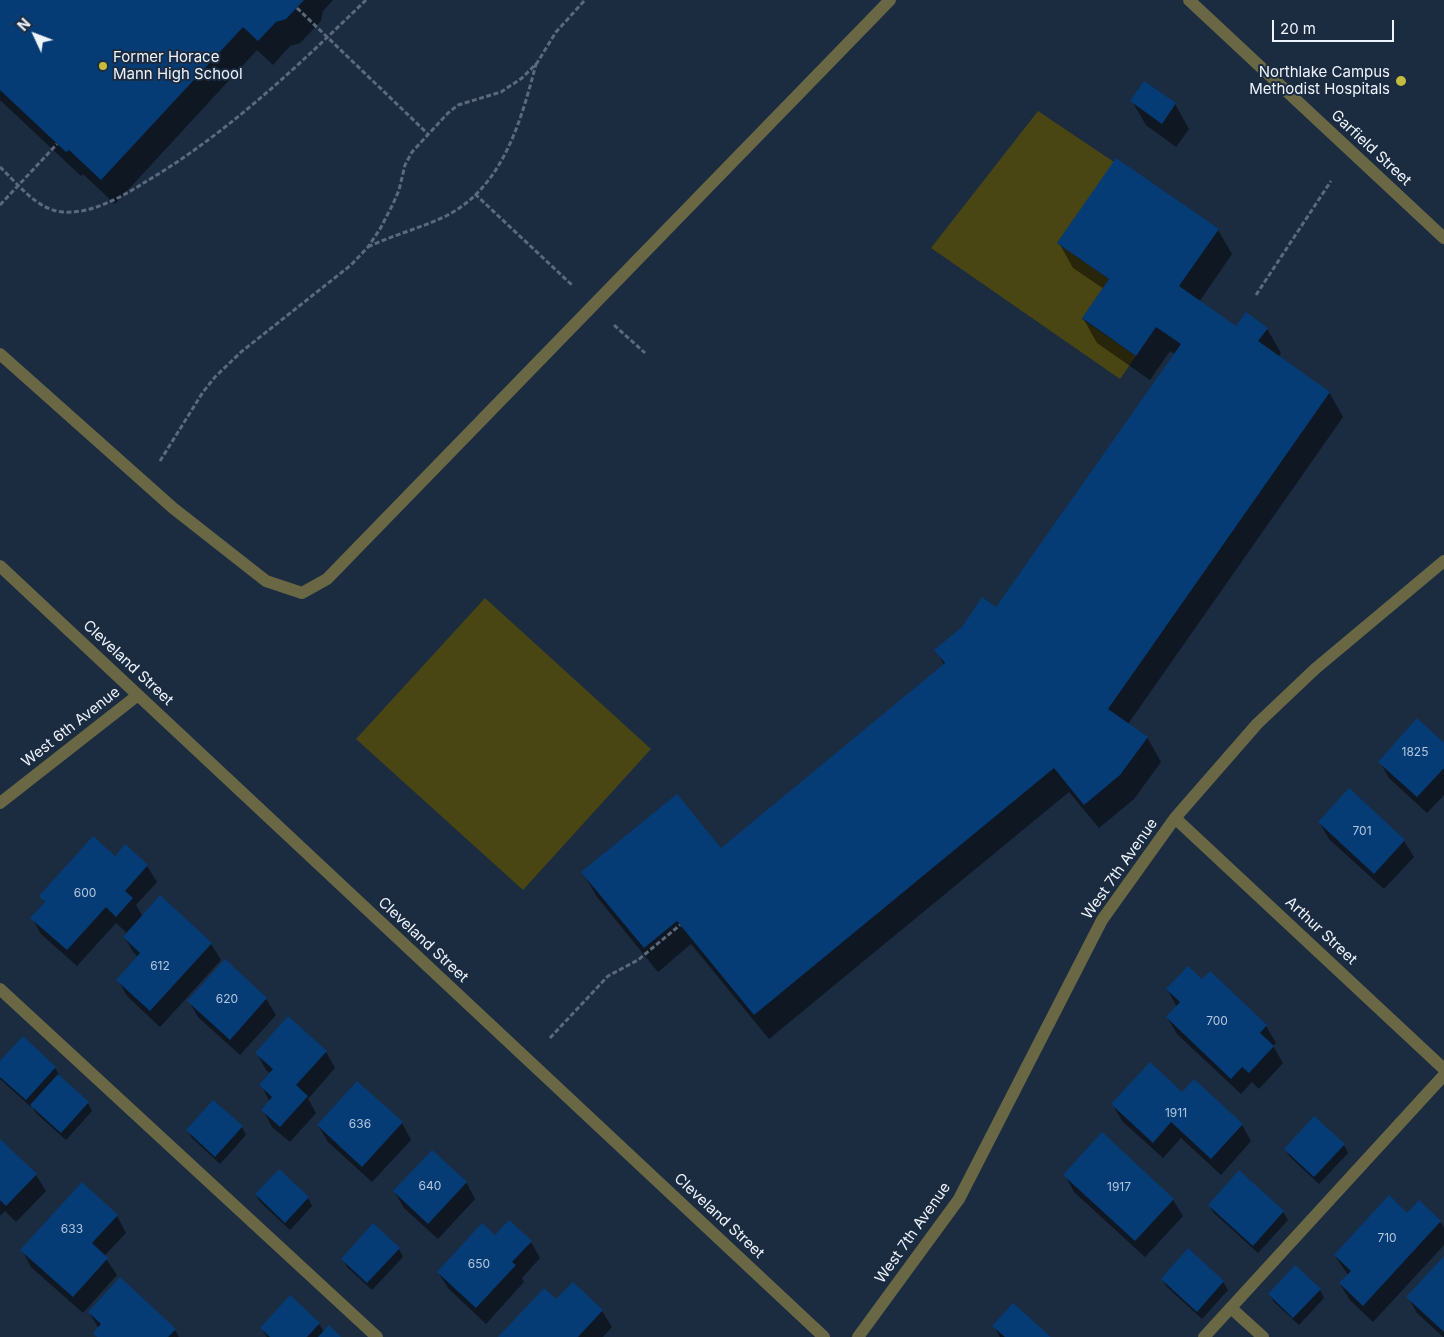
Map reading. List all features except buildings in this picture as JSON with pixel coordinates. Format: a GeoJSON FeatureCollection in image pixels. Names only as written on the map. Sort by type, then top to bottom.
{"type":"FeatureCollection","features":[{"type":"Feature","properties":{"kind":"street"},"geometry":{"type":"LineString","coordinates":[[0,354],[173,508],[266,581],[302,593],[327,579],[890,0]]}},
{"type":"Feature","properties":{"kind":"street","name":"Garfield Street"},"geometry":{"type":"LineString","coordinates":[[1188,0],[1444,238]]}},
{"type":"Feature","properties":{"kind":"street","name":"West 7th Avenue"},"geometry":{"type":"LineString","coordinates":[[858,1337],[959,1199],[1102,920],[1175,818],[1257,724],[1315,669],[1444,561]]}},
{"type":"Feature","properties":{"kind":"street","name":"Cleveland Street"},"geometry":{"type":"LineString","coordinates":[[0,566],[824,1337]]}},
{"type":"Feature","properties":{"kind":"street","name":"West 6th Avenue"},"geometry":{"type":"LineString","coordinates":[[0,804],[138,695]]}},
{"type":"Feature","properties":{"kind":"street","name":"Arthur Street"},"geometry":{"type":"LineString","coordinates":[[1175,818],[1444,1068]]}},
{"type":"Feature","properties":{"kind":"street"},"geometry":{"type":"LineString","coordinates":[[0,989],[377,1337]]}},
{"type":"Feature","properties":{"kind":"street"},"geometry":{"type":"LineString","coordinates":[[1204,1337],[1444,1076]]}},
{"type":"Feature","properties":{"kind":"street"},"geometry":{"type":"LineString","coordinates":[[1231,1308],[1263,1337]]}},
{"type":"Feature","properties":{"kind":"path"},"geometry":{"type":"LineString","coordinates":[[0,167],[41,205],[50,210],[63,212],[89,209],[120,197],[158,175],[220,131],[274,87],[366,0]]}},
{"type":"Feature","properties":{"kind":"path"},"geometry":{"type":"LineString","coordinates":[[145,483],[176,438],[203,392],[215,377],[241,352],[351,265],[368,247],[393,204],[408,158],[428,134],[458,105],[501,92],[522,78],[537,62],[556,32],[585,0]]}},
{"type":"Feature","properties":{"kind":"path"},"geometry":{"type":"LineString","coordinates":[[297,8],[428,134]]}},
{"type":"Feature","properties":{"kind":"path"},"geometry":{"type":"LineString","coordinates":[[368,247],[445,216],[475,194],[495,172],[512,141],[523,112],[537,62]]}},
{"type":"Feature","properties":{"kind":"path"},"geometry":{"type":"LineString","coordinates":[[0,205],[57,144]]}},
{"type":"Feature","properties":{"kind":"path"},"geometry":{"type":"LineString","coordinates":[[1256,295],[1331,181]]}},
{"type":"Feature","properties":{"kind":"path"},"geometry":{"type":"LineString","coordinates":[[475,194],[645,354]]}},
{"type":"Feature","properties":{"kind":"path"},"geometry":{"type":"LineString","coordinates":[[550,1038],[608,976],[638,960],[680,925]]}},
{"type":"Feature","properties":{"kind":"shaded area"},"geometry":{"type":"Polygon","coordinates":[[[1038,111],[1114,162],[1057,243],[1109,279],[1082,319],[1136,356],[1120,379],[931,248],[1038,111]]]}},
{"type":"Feature","properties":{"kind":"shaded area"},"geometry":{"type":"Polygon","coordinates":[[[485,598],[651,749],[523,890],[356,739],[485,598]]]}},
{"type":"Feature","properties":{"kind":"place","name":"Former Horace Mann High School"},"geometry":{"type":"Point","coordinates":[103,66]}},
{"type":"Feature","properties":{"kind":"place","name":"Northlake Campus Methodist Hospitals"},"geometry":{"type":"Point","coordinates":[1401,81]}}]}
